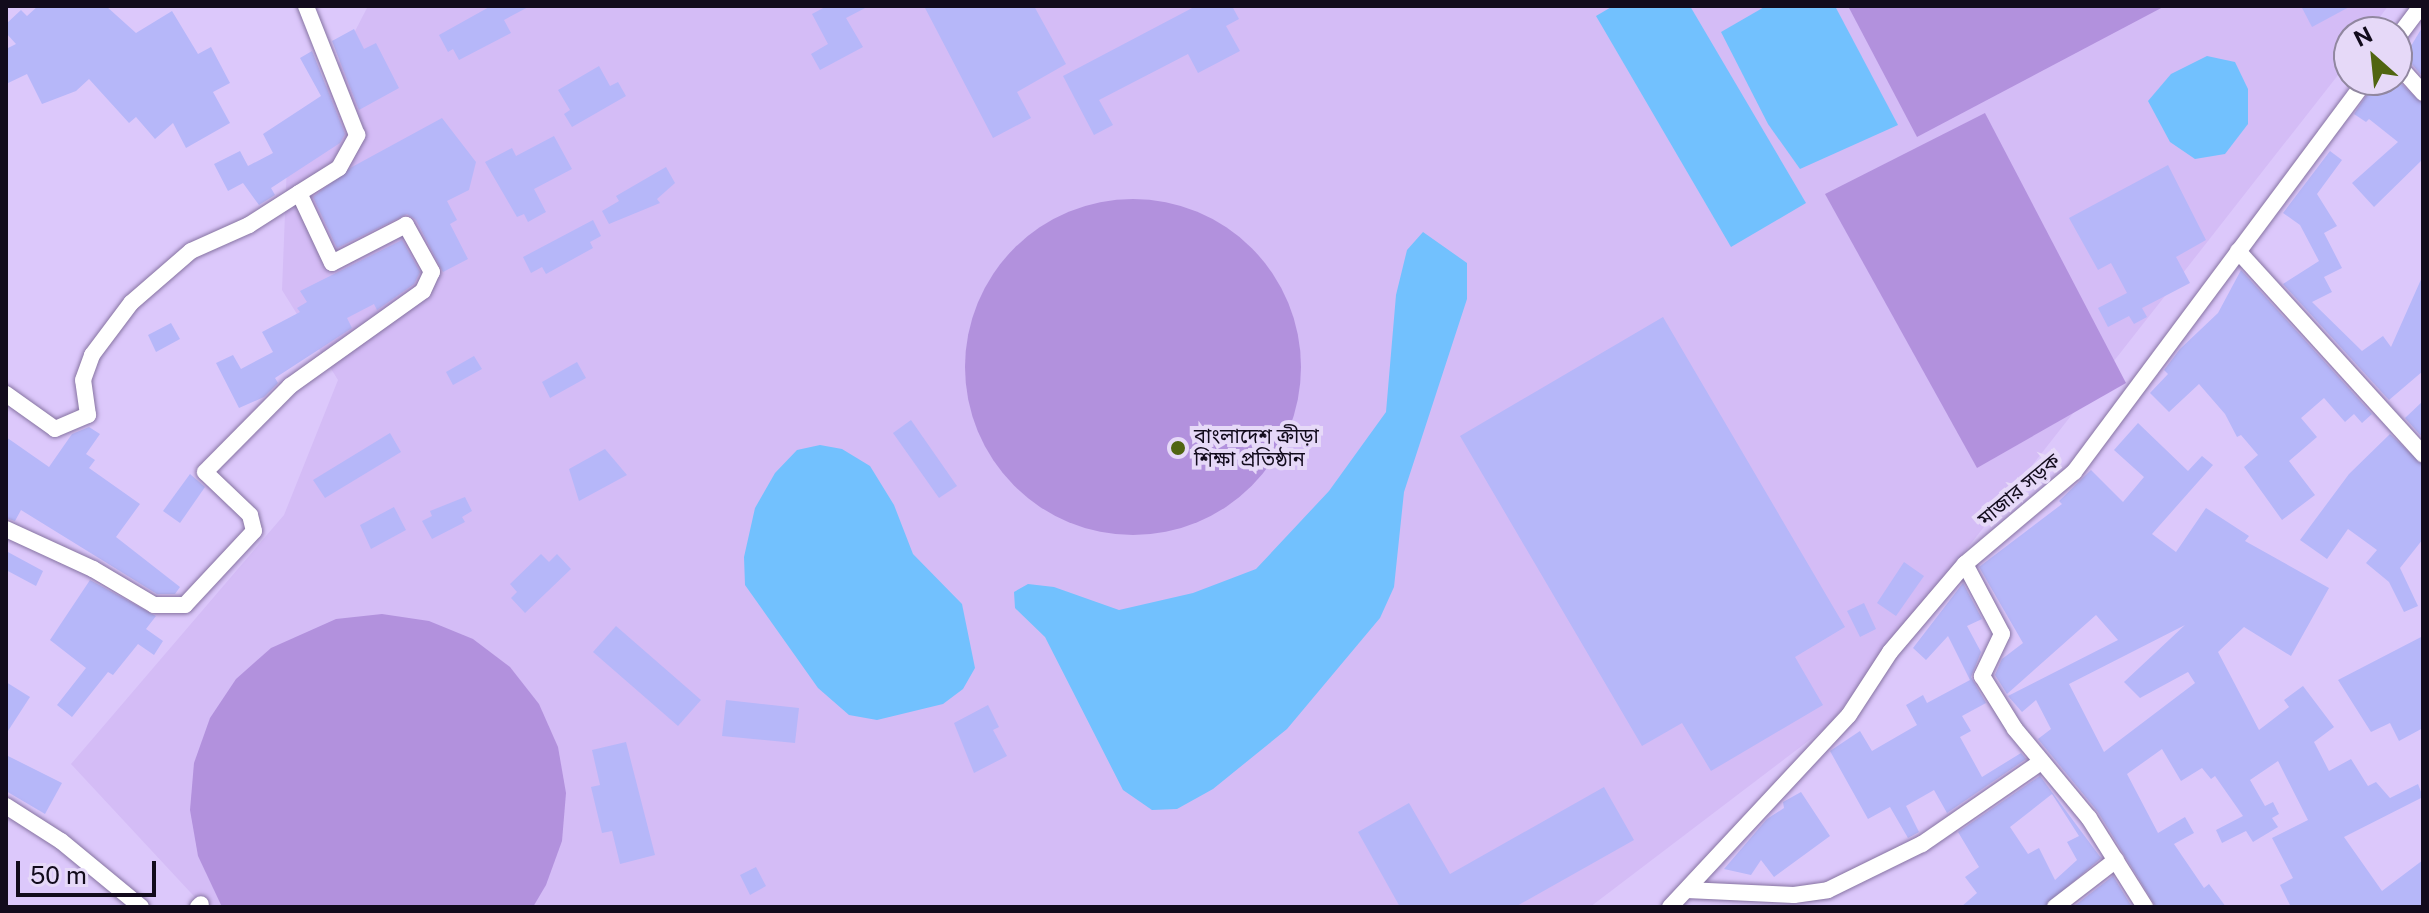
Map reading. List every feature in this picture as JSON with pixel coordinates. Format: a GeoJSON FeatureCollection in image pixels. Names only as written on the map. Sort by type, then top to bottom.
{"type":"FeatureCollection","features":[{"type":"Feature","properties":{"kind":"street"},"geometry":{"type":"LineString","coordinates":[[6,394],[55,429],[88,415],[83,380],[92,355],[131,303],[191,251],[249,225],[339,168],[357,135],[306,6]]}},
{"type":"Feature","properties":{"kind":"street","name":"মাজার সড়ক"},"geometry":{"type":"LineString","coordinates":[[1670,907],[1849,715],[1890,652],[1965,564],[2074,472],[2354,96]]}},
{"type":"Feature","properties":{"kind":"street"},"geometry":{"type":"LineString","coordinates":[[6,529],[93,569],[154,605],[185,605],[228,562],[254,531],[250,515],[205,472],[290,386],[423,291],[432,272],[406,225],[332,263],[299,193]]}},
{"type":"Feature","properties":{"kind":"street"},"geometry":{"type":"LineString","coordinates":[[2238,251],[2423,454]]}},
{"type":"Feature","properties":{"kind":"street"},"geometry":{"type":"LineString","coordinates":[[1965,564],[2002,634],[1982,676],[2041,762],[2089,818],[2145,907]]}},
{"type":"Feature","properties":{"kind":"street"},"geometry":{"type":"LineString","coordinates":[[1687,890],[1794,895],[1828,890],[1922,844],[2041,762]]}},
{"type":"Feature","properties":{"kind":"street"},"geometry":{"type":"LineString","coordinates":[[6,806],[61,841],[141,907]]}},
{"type":"Feature","properties":{"kind":"street"},"geometry":{"type":"LineString","coordinates":[[2055,907],[2116,860]]}},
{"type":"Feature","properties":{"kind":"shaded area","name":"বাংলাদেশ ক্রীড়া শিক্ষা প্রতিষ্ঠান"},"geometry":{"type":"Polygon","coordinates":[[[368,6],[2388,6],[2381,16],[2333,16],[2333,81],[1828,726],[1590,907],[204,907],[71,764],[284,515],[338,380],[282,290],[287,163],[368,6]]]}},
{"type":"Feature","properties":{"kind":"shaded area"},"geometry":{"type":"Polygon","coordinates":[[[1848,6],[2165,6],[1917,137],[1848,6]]]}},
{"type":"Feature","properties":{"kind":"shaded area"},"geometry":{"type":"Polygon","coordinates":[[[1985,113],[2126,383],[1977,468],[1825,194],[1985,113]]]}},
{"type":"Feature","properties":{"kind":"shaded area"},"geometry":{"type":"Polygon","coordinates":[[[1133,199],[1166,202],[1197,212],[1226,228],[1252,248],[1272,274],[1288,303],[1298,334],[1301,367],[1298,400],[1288,431],[1272,460],[1252,486],[1226,506],[1197,522],[1166,532],[1133,535],[1100,532],[1069,522],[1040,506],[1014,486],[994,460],[978,431],[968,400],[965,367],[968,334],[978,303],[994,274],[1014,248],[1040,228],[1069,212],[1100,202],[1133,199]]]}},
{"type":"Feature","properties":{"kind":"shaded area"},"geometry":{"type":"Polygon","coordinates":[[[382,614],[429,621],[473,639],[510,667],[539,704],[558,747],[566,793],[562,841],[546,885],[533,907],[222,907],[198,856],[190,810],[194,763],[210,718],[236,679],[271,648],[336,619],[382,614]]]}},
{"type":"Feature","properties":{"kind":"water"},"geometry":{"type":"Polygon","coordinates":[[[1613,6],[1690,6],[1806,203],[1731,247],[1596,16],[1613,6]]]}},
{"type":"Feature","properties":{"kind":"water"},"geometry":{"type":"Polygon","coordinates":[[[1766,6],[1835,6],[1898,125],[1800,169],[1768,124],[1721,32],[1766,6]]]}},
{"type":"Feature","properties":{"kind":"water"},"geometry":{"type":"Polygon","coordinates":[[[2207,56],[2235,62],[2248,89],[2248,124],[2225,154],[2195,159],[2170,142],[2148,101],[2171,74],[2207,56]]]}},
{"type":"Feature","properties":{"kind":"water"},"geometry":{"type":"Polygon","coordinates":[[[1423,232],[1467,263],[1467,299],[1404,492],[1394,587],[1380,618],[1287,729],[1213,789],[1177,809],[1152,810],[1123,790],[1045,637],[1015,608],[1014,592],[1028,584],[1054,587],[1119,610],[1193,593],[1256,569],[1329,491],[1386,412],[1396,295],[1407,250],[1423,232]]]}},
{"type":"Feature","properties":{"kind":"water"},"geometry":{"type":"Polygon","coordinates":[[[820,445],[842,449],[870,466],[894,505],[913,554],[962,604],[975,668],[963,689],[943,704],[877,720],[849,715],[818,688],[745,585],[744,557],[755,508],[775,473],[797,450],[820,445]]]}},
{"type":"Feature","properties":{"kind":"building"},"geometry":{"type":"Polygon","coordinates":[[[38,6],[106,6],[136,33],[172,11],[198,54],[211,47],[230,83],[213,92],[230,123],[186,148],[173,123],[155,139],[136,117],[129,123],[89,79],[76,91],[42,104],[27,74],[6,84],[6,49],[16,44],[6,33],[6,24],[21,10],[27,16],[38,6]]]}},
{"type":"Feature","properties":{"kind":"building"},"geometry":{"type":"Polygon","coordinates":[[[491,6],[530,6],[504,20],[511,33],[459,60],[453,49],[448,52],[439,35],[491,6]]]}},
{"type":"Feature","properties":{"kind":"building"},"geometry":{"type":"Polygon","coordinates":[[[827,6],[869,6],[846,18],[863,47],[820,70],[811,54],[828,44],[812,14],[827,6]]]}},
{"type":"Feature","properties":{"kind":"building"},"geometry":{"type":"Polygon","coordinates":[[[924,6],[1034,6],[1066,64],[1017,92],[1031,118],[993,138],[924,6]]]}},
{"type":"Feature","properties":{"kind":"building"},"geometry":{"type":"Polygon","coordinates":[[[1196,6],[1232,6],[1239,19],[1226,26],[1240,51],[1198,73],[1188,54],[1099,100],[1113,125],[1094,135],[1063,76],[1196,6]]]}},
{"type":"Feature","properties":{"kind":"building"},"geometry":{"type":"Polygon","coordinates":[[[2301,6],[2351,6],[2312,27],[2301,6]]]}},
{"type":"Feature","properties":{"kind":"building"},"geometry":{"type":"Polygon","coordinates":[[[2423,26],[2423,77],[2413,65],[2413,43],[2423,26]]]}},
{"type":"Feature","properties":{"kind":"building"},"geometry":{"type":"Polygon","coordinates":[[[354,29],[364,49],[376,43],[399,88],[359,110],[332,41],[354,29]]]}},
{"type":"Feature","properties":{"kind":"building"},"geometry":{"type":"Polygon","coordinates":[[[312,51],[345,134],[340,143],[271,188],[275,195],[259,205],[243,183],[228,191],[214,164],[240,151],[248,166],[273,153],[263,134],[321,96],[300,58],[312,51]]]}},
{"type":"Feature","properties":{"kind":"building"},"geometry":{"type":"Polygon","coordinates":[[[599,66],[610,86],[618,82],[626,96],[572,127],[564,114],[570,110],[558,90],[599,66]]]}},
{"type":"Feature","properties":{"kind":"building"},"geometry":{"type":"Polygon","coordinates":[[[2413,95],[2423,104],[2423,159],[2374,207],[2352,183],[2398,142],[2369,119],[2366,122],[2354,114],[2366,96],[2413,95]]]}},
{"type":"Feature","properties":{"kind":"building"},"geometry":{"type":"Polygon","coordinates":[[[442,118],[476,162],[469,190],[447,201],[457,220],[450,224],[468,259],[443,272],[416,220],[407,214],[337,248],[313,197],[352,167],[442,118]]]}},
{"type":"Feature","properties":{"kind":"building"},"geometry":{"type":"Polygon","coordinates":[[[554,136],[572,169],[534,189],[546,212],[528,222],[524,214],[517,217],[485,162],[512,148],[516,156],[554,136]]]}},
{"type":"Feature","properties":{"kind":"building"},"geometry":{"type":"Polygon","coordinates":[[[2330,151],[2342,160],[2317,194],[2337,226],[2324,233],[2342,268],[2324,277],[2332,292],[2312,302],[2362,351],[2383,336],[2391,347],[2423,275],[2423,371],[2389,400],[2283,284],[2319,261],[2300,225],[2283,213],[2330,151]]]}},
{"type":"Feature","properties":{"kind":"building"},"geometry":{"type":"Polygon","coordinates":[[[2168,165],[2206,240],[2176,257],[2190,283],[2142,308],[2147,317],[2134,324],[2129,316],[2108,327],[2098,308],[2127,293],[2111,263],[2098,270],[2069,218],[2168,165]]]}},
{"type":"Feature","properties":{"kind":"building"},"geometry":{"type":"Polygon","coordinates":[[[666,167],[675,183],[657,199],[660,203],[609,224],[602,211],[619,201],[616,196],[666,167]]]}},
{"type":"Feature","properties":{"kind":"building"},"geometry":{"type":"Polygon","coordinates":[[[593,220],[601,236],[590,242],[593,248],[546,274],[542,267],[531,273],[523,257],[593,220]]]}},
{"type":"Feature","properties":{"kind":"building"},"geometry":{"type":"Polygon","coordinates":[[[402,240],[420,272],[414,284],[377,310],[374,304],[347,318],[352,328],[275,378],[278,383],[264,397],[239,408],[216,363],[233,355],[241,369],[273,352],[262,332],[300,312],[297,308],[307,302],[300,291],[402,240]]]}},
{"type":"Feature","properties":{"kind":"building"},"geometry":{"type":"Polygon","coordinates":[[[2241,270],[2372,414],[2362,423],[2354,414],[2345,422],[2324,398],[2301,418],[2317,437],[2289,461],[2315,495],[2282,520],[2244,467],[2258,455],[2241,435],[2237,437],[2225,414],[2199,384],[2169,412],[2150,393],[2168,374],[2164,370],[2180,349],[2218,313],[2241,270]]]}},
{"type":"Feature","properties":{"kind":"building"},"geometry":{"type":"Polygon","coordinates":[[[1663,317],[1845,627],[1795,657],[1823,705],[1711,771],[1682,723],[1642,746],[1460,436],[1663,317]]]}},
{"type":"Feature","properties":{"kind":"building"},"geometry":{"type":"Polygon","coordinates":[[[171,323],[180,339],[156,352],[148,335],[171,323]]]}},
{"type":"Feature","properties":{"kind":"building"},"geometry":{"type":"Polygon","coordinates":[[[474,356],[482,369],[453,385],[446,372],[474,356]]]}},
{"type":"Feature","properties":{"kind":"building"},"geometry":{"type":"Polygon","coordinates":[[[577,362],[586,378],[550,398],[542,382],[577,362]]]}},
{"type":"Feature","properties":{"kind":"building"},"geometry":{"type":"Polygon","coordinates":[[[2423,401],[2423,438],[2405,418],[2423,401]]]}},
{"type":"Feature","properties":{"kind":"building"},"geometry":{"type":"Polygon","coordinates":[[[911,420],[957,486],[939,498],[893,433],[911,420]]]}},
{"type":"Feature","properties":{"kind":"building"},"geometry":{"type":"Polygon","coordinates":[[[2138,423],[2188,471],[2202,456],[2213,465],[2152,534],[2176,552],[2206,508],[2249,536],[2245,541],[2329,588],[2291,656],[2244,627],[2218,652],[2259,730],[2289,707],[2284,700],[2303,686],[2334,727],[2314,742],[2329,771],[2351,759],[2368,786],[2376,782],[2390,798],[2418,784],[2423,797],[2344,837],[2382,891],[2423,860],[2423,907],[2291,907],[2280,885],[2293,878],[2272,838],[2308,820],[2278,761],[2250,780],[2265,806],[2273,802],[2279,814],[2272,818],[2278,827],[2253,842],[2246,831],[2222,843],[2216,830],[2243,816],[2215,776],[2211,779],[2202,768],[2181,781],[2162,749],[2127,774],[2158,833],[2185,817],[2194,833],[2174,844],[2204,888],[2209,884],[2226,907],[2156,907],[2098,812],[2038,739],[2051,729],[2036,700],[2022,712],[2008,696],[2118,640],[2096,615],[2007,694],[1995,675],[2002,659],[2023,643],[1979,567],[2062,504],[2059,501],[2091,470],[2123,502],[2144,477],[2114,450],[2138,423]],[[2185,625],[2069,684],[2104,752],[2195,683],[2188,672],[2140,698],[2124,682],[2185,625]]]}},
{"type":"Feature","properties":{"kind":"building"},"geometry":{"type":"Polygon","coordinates":[[[89,427],[100,434],[86,454],[95,460],[89,468],[140,504],[116,537],[180,587],[175,594],[157,594],[21,510],[15,521],[6,518],[6,437],[49,467],[72,434],[89,427]]]}},
{"type":"Feature","properties":{"kind":"building"},"geometry":{"type":"Polygon","coordinates":[[[390,433],[401,452],[325,498],[313,480],[390,433]]]}},
{"type":"Feature","properties":{"kind":"building"},"geometry":{"type":"Polygon","coordinates":[[[2390,434],[2423,465],[2423,539],[2400,568],[2418,606],[2404,612],[2389,582],[2366,563],[2377,550],[2348,529],[2327,559],[2300,540],[2349,474],[2390,434]]]}},
{"type":"Feature","properties":{"kind":"building"},"geometry":{"type":"Polygon","coordinates":[[[605,449],[627,475],[579,501],[569,469],[605,449]]]}},
{"type":"Feature","properties":{"kind":"building"},"geometry":{"type":"Polygon","coordinates":[[[190,474],[205,487],[180,523],[163,511],[190,474]]]}},
{"type":"Feature","properties":{"kind":"building"},"geometry":{"type":"Polygon","coordinates":[[[465,497],[472,511],[462,517],[465,522],[432,539],[422,521],[432,516],[430,511],[465,497]]]}},
{"type":"Feature","properties":{"kind":"building"},"geometry":{"type":"Polygon","coordinates":[[[394,507],[406,530],[371,549],[360,525],[394,507]]]}},
{"type":"Feature","properties":{"kind":"building"},"geometry":{"type":"Polygon","coordinates":[[[6,551],[43,571],[36,586],[6,570],[6,551]]]}},
{"type":"Feature","properties":{"kind":"building"},"geometry":{"type":"Polygon","coordinates":[[[541,554],[549,562],[557,554],[571,569],[525,613],[511,598],[517,592],[510,584],[541,554]]]}},
{"type":"Feature","properties":{"kind":"building"},"geometry":{"type":"Polygon","coordinates":[[[1904,562],[1924,576],[1896,616],[1877,603],[1904,562]]]}},
{"type":"Feature","properties":{"kind":"building"},"geometry":{"type":"Polygon","coordinates":[[[90,580],[156,616],[146,629],[163,641],[154,655],[138,644],[113,675],[108,672],[72,717],[57,705],[86,668],[50,640],[90,580]]]}},
{"type":"Feature","properties":{"kind":"building"},"geometry":{"type":"Polygon","coordinates":[[[1963,583],[1982,619],[1967,626],[1981,652],[1971,677],[1986,703],[1962,716],[1971,731],[1960,737],[1982,777],[2021,753],[2026,759],[1947,813],[1934,790],[1906,806],[1919,832],[1908,838],[1890,807],[1868,819],[1830,751],[1860,731],[1872,751],[1917,725],[1906,705],[1923,695],[1927,703],[1970,680],[1948,636],[1926,660],[1913,648],[1963,583]]]}},
{"type":"Feature","properties":{"kind":"building"},"geometry":{"type":"Polygon","coordinates":[[[1864,603],[1876,629],[1860,637],[1847,611],[1864,603]]]}},
{"type":"Feature","properties":{"kind":"building"},"geometry":{"type":"Polygon","coordinates":[[[616,626],[701,700],[678,726],[593,652],[616,626]]]}},
{"type":"Feature","properties":{"kind":"building"},"geometry":{"type":"Polygon","coordinates":[[[2423,636],[2423,728],[2399,741],[2390,723],[2371,732],[2338,680],[2423,636]]]}},
{"type":"Feature","properties":{"kind":"building"},"geometry":{"type":"Polygon","coordinates":[[[6,682],[30,697],[6,734],[6,682]]]}},
{"type":"Feature","properties":{"kind":"building"},"geometry":{"type":"Polygon","coordinates":[[[726,700],[799,708],[795,743],[722,736],[726,700]]]}},
{"type":"Feature","properties":{"kind":"building"},"geometry":{"type":"Polygon","coordinates":[[[988,705],[999,727],[993,730],[1007,756],[974,773],[954,723],[988,705]]]}},
{"type":"Feature","properties":{"kind":"building"},"geometry":{"type":"Polygon","coordinates":[[[626,742],[655,855],[620,864],[612,831],[602,833],[591,787],[600,785],[592,750],[626,742]]]}},
{"type":"Feature","properties":{"kind":"building"},"geometry":{"type":"Polygon","coordinates":[[[6,755],[62,783],[45,814],[6,791],[6,755]]]}},
{"type":"Feature","properties":{"kind":"building"},"geometry":{"type":"Polygon","coordinates":[[[2040,776],[2101,858],[2044,907],[1961,907],[1977,893],[1965,877],[1979,867],[1958,832],[2040,776]],[[2052,794],[2010,827],[2028,854],[2039,848],[2055,880],[2077,860],[2067,842],[2079,836],[2052,794]]]}},
{"type":"Feature","properties":{"kind":"building"},"geometry":{"type":"Polygon","coordinates":[[[1604,787],[1634,840],[1515,907],[1400,907],[1358,832],[1409,803],[1450,874],[1604,787]]]}},
{"type":"Feature","properties":{"kind":"building"},"geometry":{"type":"Polygon","coordinates":[[[1801,792],[1830,836],[1774,877],[1761,860],[1751,875],[1724,869],[1767,819],[1784,808],[1783,802],[1801,792]]]}},
{"type":"Feature","properties":{"kind":"building"},"geometry":{"type":"Polygon","coordinates":[[[756,867],[766,886],[750,895],[740,875],[756,867]]]}},
{"type":"Feature","properties":{"kind":"building"},"geometry":{"type":"Polygon","coordinates":[[[2113,876],[2132,907],[2073,907],[2113,876]]]}},
{"type":"Feature","properties":{"kind":"place","name":"বাংলাদেশ ক্রীড়া শিক্ষা প্রতিষ্ঠান"},"geometry":{"type":"Point","coordinates":[1178,448]}}]}
